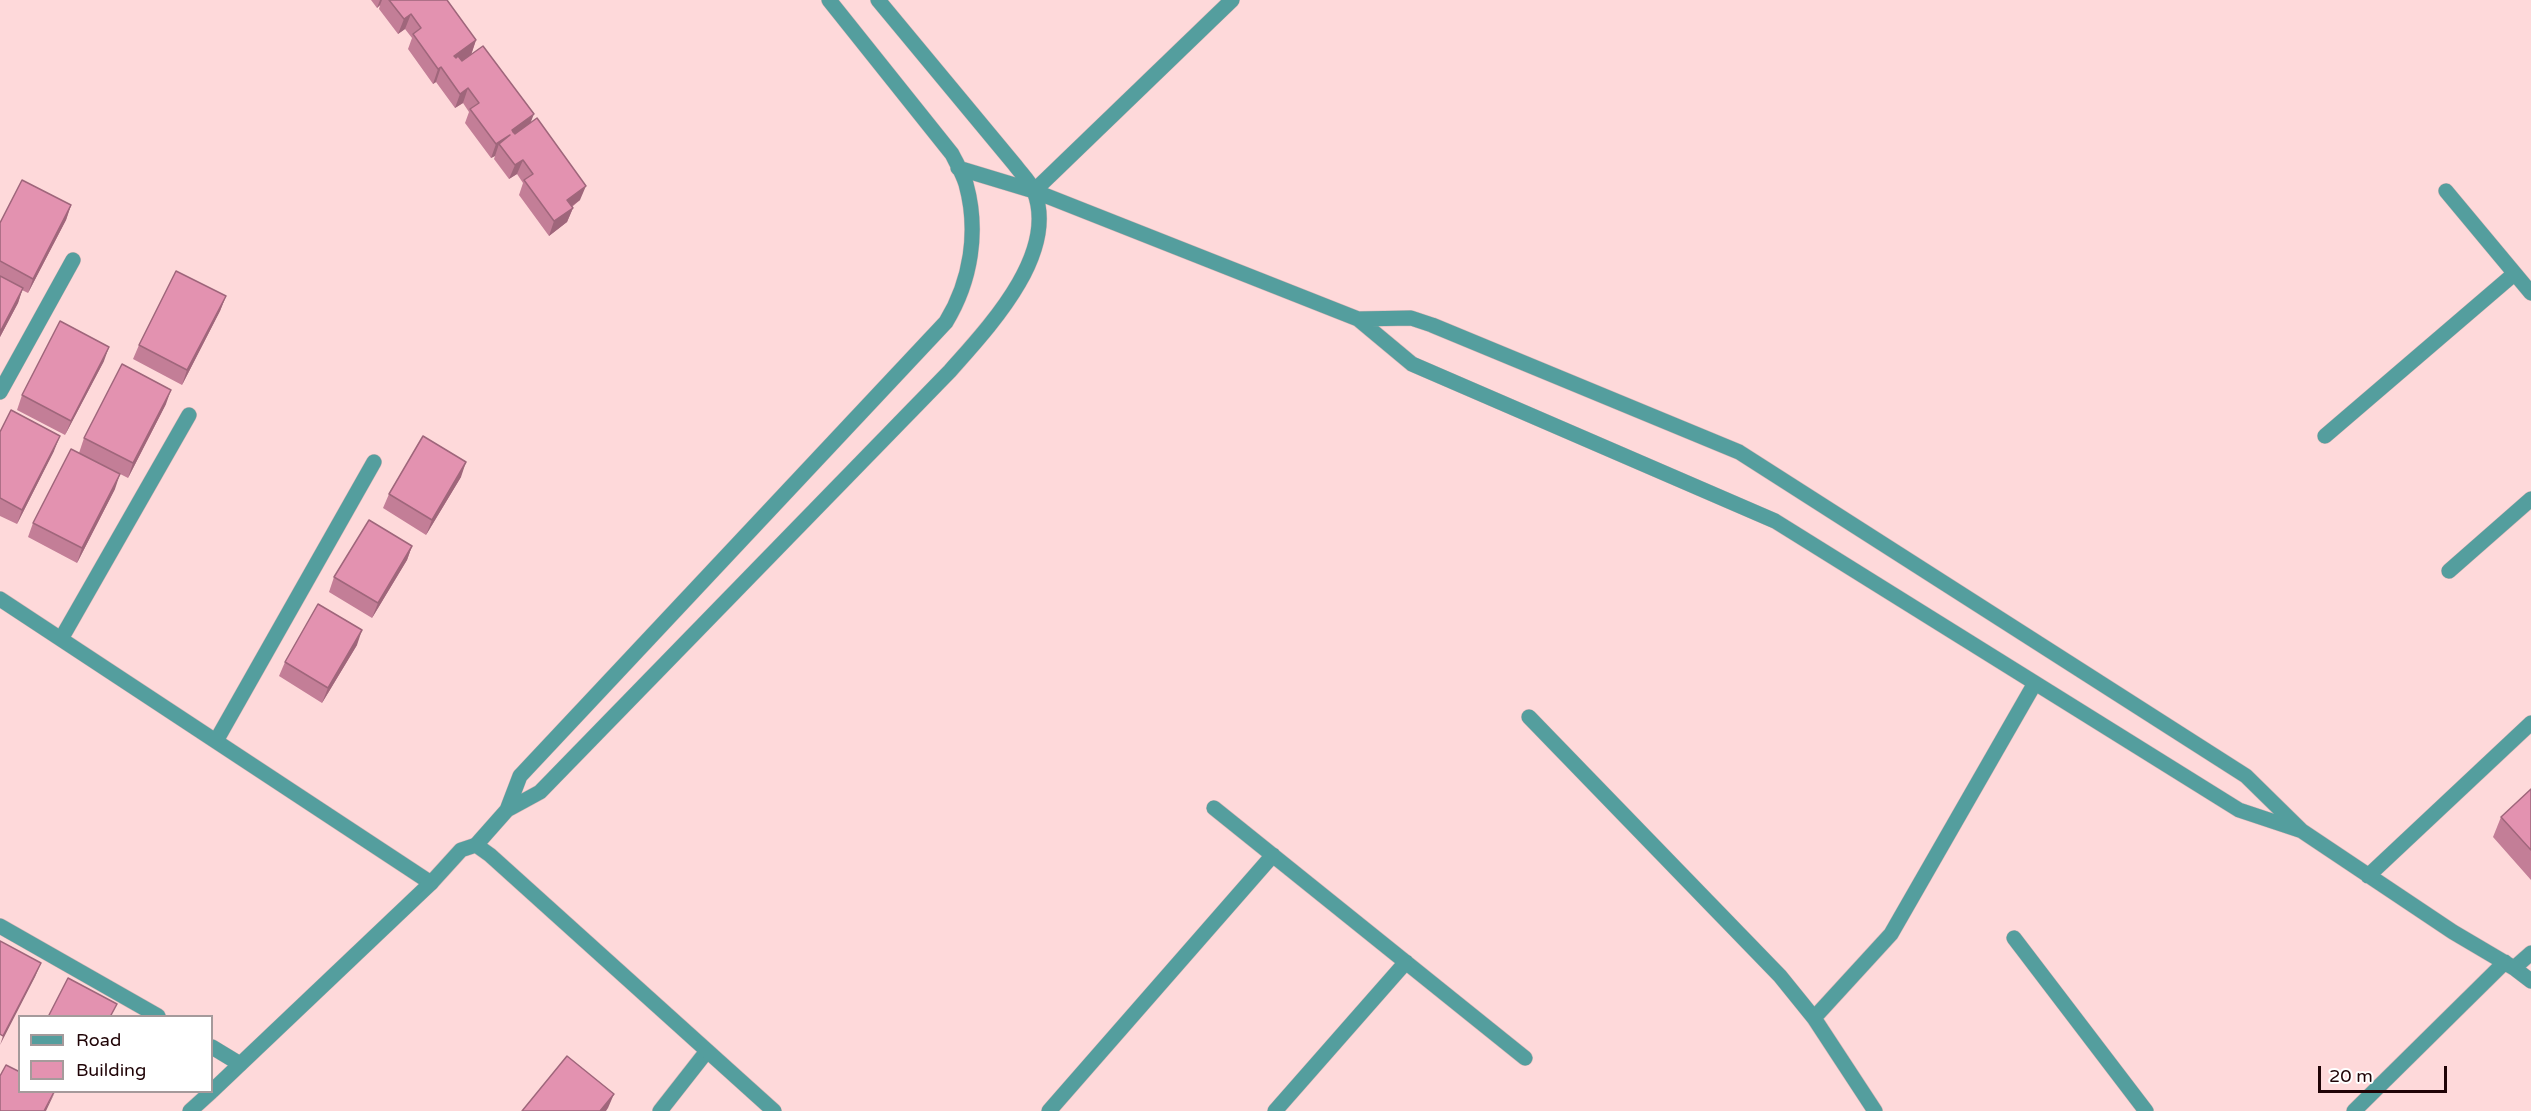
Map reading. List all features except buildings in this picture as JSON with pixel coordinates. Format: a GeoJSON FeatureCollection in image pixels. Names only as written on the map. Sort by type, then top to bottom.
{"type":"FeatureCollection","features":[{"type":"Feature","properties":{"kind":"street"},"geometry":{"type":"LineString","coordinates":[[507,810],[520,776],[946,322],[960,300],[973,244],[966,183],[952,154],[830,0]]}},
{"type":"Feature","properties":{"kind":"street"},"geometry":{"type":"LineString","coordinates":[[213,1089],[430,883],[461,850],[476,845],[507,810],[540,792],[933,388],[984,333],[1021,282],[1032,253],[1039,223],[1034,191],[878,0]]}},
{"type":"Feature","properties":{"kind":"street"},"geometry":{"type":"LineString","coordinates":[[1034,191],[1232,0]]}},
{"type":"Feature","properties":{"kind":"street"},"geometry":{"type":"LineString","coordinates":[[958,168],[1034,191],[1358,319],[1412,364],[1775,521],[2239,810],[2302,831]]}},
{"type":"Feature","properties":{"kind":"street"},"geometry":{"type":"LineString","coordinates":[[2446,191],[2531,293]]}},
{"type":"Feature","properties":{"kind":"street"},"geometry":{"type":"LineString","coordinates":[[0,392],[73,260]]}},
{"type":"Feature","properties":{"kind":"street"},"geometry":{"type":"LineString","coordinates":[[2325,436],[2514,274]]}},
{"type":"Feature","properties":{"kind":"street"},"geometry":{"type":"LineString","coordinates":[[1358,319],[1411,318],[1432,325],[1739,453],[2246,776],[2302,831],[2453,932],[2510,965],[2531,981]]}},
{"type":"Feature","properties":{"kind":"street"},"geometry":{"type":"LineString","coordinates":[[61,639],[189,415]]}},
{"type":"Feature","properties":{"kind":"street"},"geometry":{"type":"LineString","coordinates":[[216,741],[374,462]]}},
{"type":"Feature","properties":{"kind":"street"},"geometry":{"type":"LineString","coordinates":[[2449,571],[2531,499]]}},
{"type":"Feature","properties":{"kind":"street"},"geometry":{"type":"LineString","coordinates":[[0,599],[430,883]]}},
{"type":"Feature","properties":{"kind":"street"},"geometry":{"type":"LineString","coordinates":[[1814,1017],[1891,934],[2035,683]]}},
{"type":"Feature","properties":{"kind":"street"},"geometry":{"type":"LineString","coordinates":[[1529,717],[1780,976],[1814,1017],[1875,1111]]}},
{"type":"Feature","properties":{"kind":"street"},"geometry":{"type":"LineString","coordinates":[[2368,876],[2531,723]]}},
{"type":"Feature","properties":{"kind":"street"},"geometry":{"type":"LineString","coordinates":[[1214,808],[1525,1058]]}},
{"type":"Feature","properties":{"kind":"street"},"geometry":{"type":"LineString","coordinates":[[476,845],[490,855],[774,1111]]}},
{"type":"Feature","properties":{"kind":"street"},"geometry":{"type":"LineString","coordinates":[[1049,1111],[1274,855]]}},
{"type":"Feature","properties":{"kind":"street"},"geometry":{"type":"LineString","coordinates":[[0,926],[155,1015]]}},
{"type":"Feature","properties":{"kind":"street"},"geometry":{"type":"LineString","coordinates":[[2014,939],[2146,1111]]}},
{"type":"Feature","properties":{"kind":"street"},"geometry":{"type":"LineString","coordinates":[[2354,1111],[2510,965],[2531,953]]}},
{"type":"Feature","properties":{"kind":"street"},"geometry":{"type":"LineString","coordinates":[[1275,1111],[1406,963]]}},
{"type":"Feature","properties":{"kind":"street"},"geometry":{"type":"LineString","coordinates":[[213,1048],[240,1064]]}},
{"type":"Feature","properties":{"kind":"street"},"geometry":{"type":"LineString","coordinates":[[660,1111],[707,1051]]}},
{"type":"Feature","properties":{"kind":"street"},"geometry":{"type":"LineString","coordinates":[[190,1111],[209,1093]]}}]}
